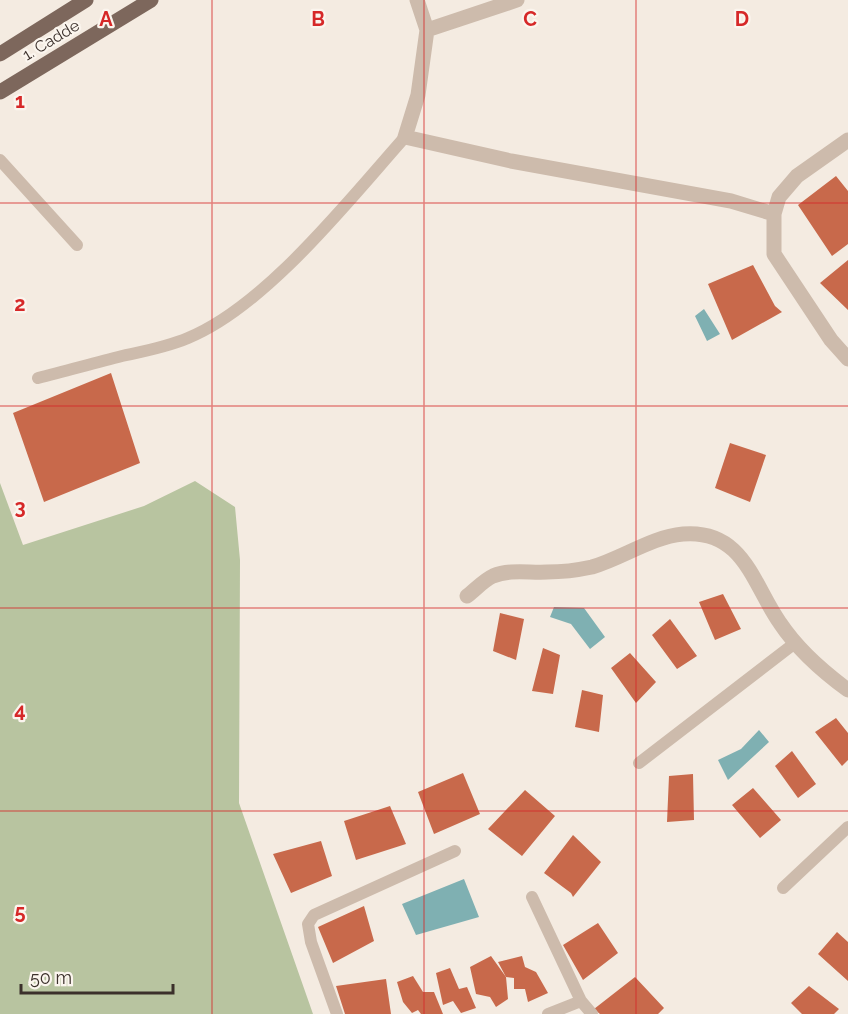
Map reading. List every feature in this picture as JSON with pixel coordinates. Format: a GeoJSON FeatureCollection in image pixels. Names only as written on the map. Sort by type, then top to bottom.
{"type":"FeatureCollection","features":[{"type":"Feature","properties":{"kind":"main road","name":"1. Cadde"},"geometry":{"type":"LineString","coordinates":[[0,54],[86,0]]}},
{"type":"Feature","properties":{"kind":"main road","name":"1. Cadde"},"geometry":{"type":"LineString","coordinates":[[0,92],[151,0]]}},
{"type":"Feature","properties":{"kind":"street"},"geometry":{"type":"LineString","coordinates":[[417,0],[427,30],[418,95],[405,137],[511,161],[731,201],[774,214]]}},
{"type":"Feature","properties":{"kind":"street"},"geometry":{"type":"LineString","coordinates":[[427,30],[518,0]]}},
{"type":"Feature","properties":{"kind":"street"},"geometry":{"type":"LineString","coordinates":[[848,140],[797,176],[778,197],[774,214],[774,254],[831,340],[848,359]]}},
{"type":"Feature","properties":{"kind":"street"},"geometry":{"type":"LineString","coordinates":[[467,596],[491,577],[506,572],[569,571],[613,560],[670,536],[700,535],[718,540],[741,557],[750,568],[778,621],[795,643],[848,690]]}},
{"type":"Feature","properties":{"kind":"lane"},"geometry":{"type":"LineString","coordinates":[[38,378],[157,349],[189,337],[214,324],[246,302],[297,255],[405,137]]}},
{"type":"Feature","properties":{"kind":"lane"},"geometry":{"type":"LineString","coordinates":[[0,160],[77,245]]}},
{"type":"Feature","properties":{"kind":"lane"},"geometry":{"type":"LineString","coordinates":[[639,763],[795,643]]}},
{"type":"Feature","properties":{"kind":"lane"},"geometry":{"type":"LineString","coordinates":[[783,888],[848,827]]}},
{"type":"Feature","properties":{"kind":"lane"},"geometry":{"type":"LineString","coordinates":[[337,1014],[311,942],[308,924],[314,915],[455,851]]}},
{"type":"Feature","properties":{"kind":"lane"},"geometry":{"type":"LineString","coordinates":[[532,897],[581,1001],[592,1014]]}},
{"type":"Feature","properties":{"kind":"lane"},"geometry":{"type":"LineString","coordinates":[[548,1014],[581,1001]]}},
{"type":"Feature","properties":{"kind":"green space"},"geometry":{"type":"Polygon","coordinates":[[[195,481],[235,507],[240,560],[239,803],[313,1014],[0,1014],[0,483],[23,545],[144,506],[195,481]]]}},
{"type":"Feature","properties":{"kind":"water"},"geometry":{"type":"Polygon","coordinates":[[[704,309],[720,334],[707,341],[695,316],[704,309]]]}},
{"type":"Feature","properties":{"kind":"water"},"geometry":{"type":"Polygon","coordinates":[[[554,607],[584,608],[605,637],[590,649],[571,624],[550,617],[554,607]]]}},
{"type":"Feature","properties":{"kind":"water"},"geometry":{"type":"Polygon","coordinates":[[[759,730],[769,742],[728,780],[718,760],[741,749],[759,730]]]}},
{"type":"Feature","properties":{"kind":"water"},"geometry":{"type":"Polygon","coordinates":[[[464,879],[479,917],[416,935],[402,904],[464,879]]]}},
{"type":"Feature","properties":{"kind":"building"},"geometry":{"type":"Polygon","coordinates":[[[836,176],[848,191],[848,244],[832,256],[798,205],[836,176]]]}},
{"type":"Feature","properties":{"kind":"building"},"geometry":{"type":"Polygon","coordinates":[[[848,260],[848,310],[820,283],[848,260]]]}},
{"type":"Feature","properties":{"kind":"building"},"geometry":{"type":"Polygon","coordinates":[[[753,265],[775,306],[782,312],[732,340],[708,284],[753,265]]]}},
{"type":"Feature","properties":{"kind":"building"},"geometry":{"type":"Polygon","coordinates":[[[111,373],[140,463],[44,502],[13,413],[111,373]]]}},
{"type":"Feature","properties":{"kind":"building"},"geometry":{"type":"Polygon","coordinates":[[[730,443],[766,455],[750,502],[715,488],[730,443]]]}},
{"type":"Feature","properties":{"kind":"building"},"geometry":{"type":"Polygon","coordinates":[[[723,594],[741,629],[715,640],[699,602],[723,594]]]}},
{"type":"Feature","properties":{"kind":"building"},"geometry":{"type":"Polygon","coordinates":[[[500,613],[524,619],[516,660],[493,651],[500,613]]]}},
{"type":"Feature","properties":{"kind":"building"},"geometry":{"type":"Polygon","coordinates":[[[670,619],[697,656],[677,669],[652,635],[670,619]]]}},
{"type":"Feature","properties":{"kind":"building"},"geometry":{"type":"Polygon","coordinates":[[[543,648],[560,655],[553,694],[532,691],[543,648]]]}},
{"type":"Feature","properties":{"kind":"building"},"geometry":{"type":"Polygon","coordinates":[[[630,653],[656,682],[636,703],[611,668],[630,653]]]}},
{"type":"Feature","properties":{"kind":"building"},"geometry":{"type":"Polygon","coordinates":[[[582,690],[603,695],[599,732],[575,727],[582,690]]]}},
{"type":"Feature","properties":{"kind":"building"},"geometry":{"type":"Polygon","coordinates":[[[836,718],[848,733],[848,760],[842,766],[815,732],[836,718]]]}},
{"type":"Feature","properties":{"kind":"building"},"geometry":{"type":"Polygon","coordinates":[[[792,751],[816,784],[798,798],[775,766],[792,751]]]}},
{"type":"Feature","properties":{"kind":"building"},"geometry":{"type":"Polygon","coordinates":[[[463,773],[480,814],[434,834],[418,792],[463,773]]]}},
{"type":"Feature","properties":{"kind":"building"},"geometry":{"type":"Polygon","coordinates":[[[693,774],[694,820],[667,822],[669,776],[693,774]]]}},
{"type":"Feature","properties":{"kind":"building"},"geometry":{"type":"Polygon","coordinates":[[[753,788],[781,820],[760,838],[732,805],[753,788]]]}},
{"type":"Feature","properties":{"kind":"building"},"geometry":{"type":"Polygon","coordinates":[[[525,790],[555,816],[522,856],[488,829],[525,790]]]}},
{"type":"Feature","properties":{"kind":"building"},"geometry":{"type":"Polygon","coordinates":[[[390,806],[406,844],[356,860],[344,821],[390,806]]]}},
{"type":"Feature","properties":{"kind":"building"},"geometry":{"type":"Polygon","coordinates":[[[573,835],[601,862],[573,897],[571,893],[544,873],[573,835]]]}},
{"type":"Feature","properties":{"kind":"building"},"geometry":{"type":"Polygon","coordinates":[[[321,841],[332,876],[291,893],[273,854],[321,841]]]}},
{"type":"Feature","properties":{"kind":"building"},"geometry":{"type":"Polygon","coordinates":[[[364,906],[374,941],[333,963],[318,927],[364,906]]]}},
{"type":"Feature","properties":{"kind":"building"},"geometry":{"type":"Polygon","coordinates":[[[598,923],[618,953],[583,980],[563,945],[598,923]]]}},
{"type":"Feature","properties":{"kind":"building"},"geometry":{"type":"Polygon","coordinates":[[[837,932],[848,942],[848,981],[818,954],[837,932]]]}},
{"type":"Feature","properties":{"kind":"building"},"geometry":{"type":"Polygon","coordinates":[[[491,956],[506,977],[508,999],[496,1007],[490,997],[476,994],[470,967],[491,956]]]}},
{"type":"Feature","properties":{"kind":"building"},"geometry":{"type":"Polygon","coordinates":[[[522,956],[525,967],[536,972],[548,993],[528,1002],[525,989],[514,989],[514,978],[506,977],[498,962],[522,956]]]}},
{"type":"Feature","properties":{"kind":"building"},"geometry":{"type":"Polygon","coordinates":[[[450,968],[459,989],[467,987],[476,1008],[461,1013],[453,1001],[443,1005],[436,973],[450,968]]]}},
{"type":"Feature","properties":{"kind":"building"},"geometry":{"type":"Polygon","coordinates":[[[413,976],[423,992],[434,992],[443,1014],[421,1014],[418,1010],[412,1013],[403,1002],[397,982],[413,976]]]}},
{"type":"Feature","properties":{"kind":"building"},"geometry":{"type":"Polygon","coordinates":[[[635,977],[664,1008],[658,1014],[600,1014],[594,1009],[635,977]]]}},
{"type":"Feature","properties":{"kind":"building"},"geometry":{"type":"Polygon","coordinates":[[[386,979],[391,1014],[345,1014],[336,986],[386,979]]]}},
{"type":"Feature","properties":{"kind":"building"},"geometry":{"type":"Polygon","coordinates":[[[809,986],[839,1009],[834,1014],[802,1014],[791,1003],[809,986]]]}}]}
